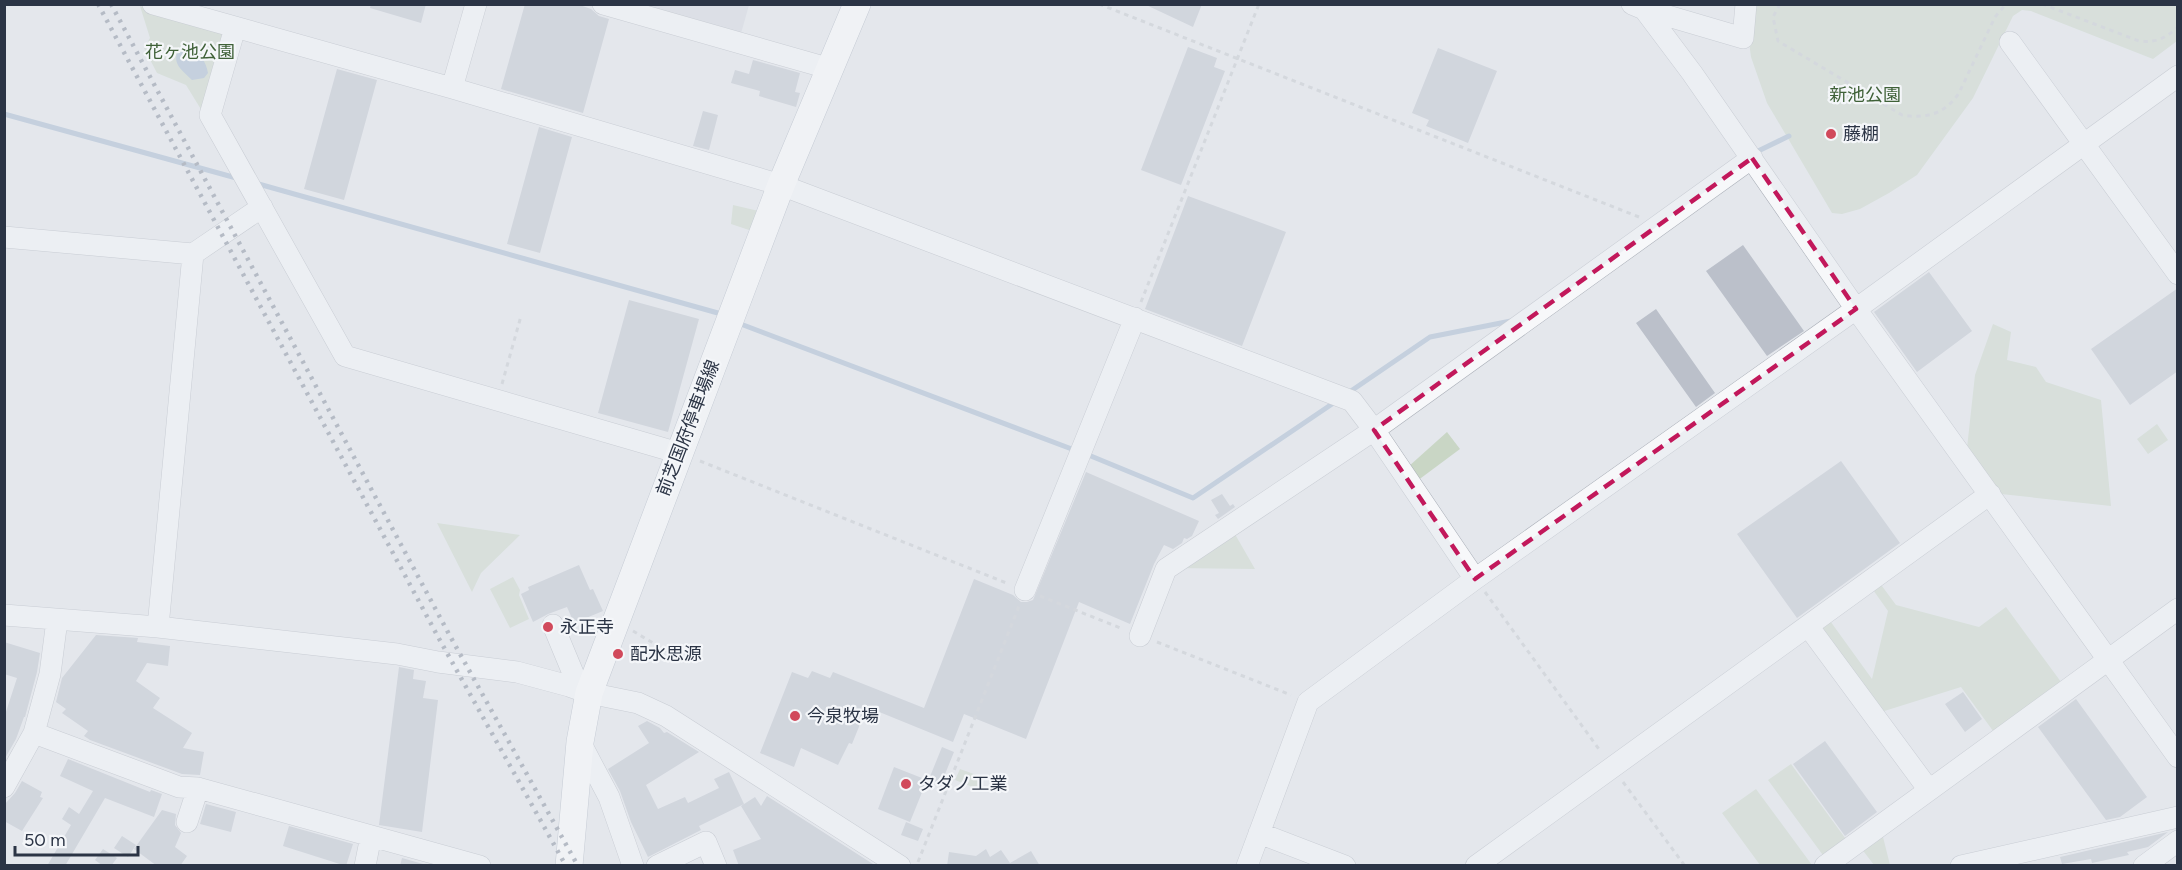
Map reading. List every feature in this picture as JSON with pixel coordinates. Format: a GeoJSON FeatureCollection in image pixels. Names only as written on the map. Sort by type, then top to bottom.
{"type":"FeatureCollection","features":[{"type":"Feature","properties":{"kind":"main road","name":"前芝国府停車場線"},"geometry":{"type":"LineString","coordinates":[[569,866],[584,692],[616,621],[781,185],[857,4]]}},
{"type":"Feature","properties":{"kind":"street"},"geometry":{"type":"LineString","coordinates":[[153,4],[202,11],[235,28],[452,88],[781,185],[1352,401],[1476,579]]}},
{"type":"Feature","properties":{"kind":"street"},"geometry":{"type":"LineString","coordinates":[[452,88],[476,4]]}},
{"type":"Feature","properties":{"kind":"street"},"geometry":{"type":"LineString","coordinates":[[1638,7],[1743,38],[1746,4]]}},
{"type":"Feature","properties":{"kind":"street"},"geometry":{"type":"LineString","coordinates":[[617,6],[831,69]]}},
{"type":"Feature","properties":{"kind":"street"},"geometry":{"type":"LineString","coordinates":[[1638,7],[1692,73],[1856,309],[2178,757]]}},
{"type":"Feature","properties":{"kind":"street"},"geometry":{"type":"LineString","coordinates":[[235,28],[210,115],[345,356],[679,453]]}},
{"type":"Feature","properties":{"kind":"street"},"geometry":{"type":"LineString","coordinates":[[2002,38],[2084,144],[2178,274]]}},
{"type":"Feature","properties":{"kind":"street"},"geometry":{"type":"LineString","coordinates":[[1247,866],[1308,702],[2178,76]]}},
{"type":"Feature","properties":{"kind":"street"},"geometry":{"type":"LineString","coordinates":[[1140,636],[1166,569],[1374,430],[1752,158]]}},
{"type":"Feature","properties":{"kind":"street"},"geometry":{"type":"LineString","coordinates":[[4,237],[193,254],[262,207]]}},
{"type":"Feature","properties":{"kind":"street"},"geometry":{"type":"LineString","coordinates":[[158,627],[193,254]]}},
{"type":"Feature","properties":{"kind":"street"},"geometry":{"type":"LineString","coordinates":[[1025,590],[1135,318]]}},
{"type":"Feature","properties":{"kind":"street"},"geometry":{"type":"LineString","coordinates":[[1476,866],[1990,494]]}},
{"type":"Feature","properties":{"kind":"street"},"geometry":{"type":"LineString","coordinates":[[1825,866],[2178,609]]}},
{"type":"Feature","properties":{"kind":"street"},"geometry":{"type":"LineString","coordinates":[[4,615],[158,627],[397,654],[438,662],[517,672],[584,692],[639,703],[666,716],[900,866]]}},
{"type":"Feature","properties":{"kind":"street"},"geometry":{"type":"LineString","coordinates":[[4,787],[34,733],[50,674],[57,620]]}},
{"type":"Feature","properties":{"kind":"street"},"geometry":{"type":"LineString","coordinates":[[553,625],[584,692]]}},
{"type":"Feature","properties":{"kind":"street"},"geometry":{"type":"LineString","coordinates":[[1808,626],[1929,789]]}},
{"type":"Feature","properties":{"kind":"street"},"geometry":{"type":"LineString","coordinates":[[34,733],[179,787],[198,788],[480,866]]}},
{"type":"Feature","properties":{"kind":"street"},"geometry":{"type":"LineString","coordinates":[[580,742],[609,797],[633,866]]}},
{"type":"Feature","properties":{"kind":"street"},"geometry":{"type":"LineString","coordinates":[[187,822],[198,788]]}},
{"type":"Feature","properties":{"kind":"street"},"geometry":{"type":"LineString","coordinates":[[1961,866],[2178,817]]}},
{"type":"Feature","properties":{"kind":"street"},"geometry":{"type":"LineString","coordinates":[[1259,833],[1345,866]]}},
{"type":"Feature","properties":{"kind":"street"},"geometry":{"type":"LineString","coordinates":[[365,866],[371,836]]}},
{"type":"Feature","properties":{"kind":"street"},"geometry":{"type":"LineString","coordinates":[[2144,866],[2178,841]]}},
{"type":"Feature","properties":{"kind":"street"},"geometry":{"type":"LineString","coordinates":[[657,866],[706,842],[716,866]]}},
{"type":"Feature","properties":{"kind":"path"},"geometry":{"type":"LineString","coordinates":[[1099,4],[1649,221],[1655,228]]}},
{"type":"Feature","properties":{"kind":"path"},"geometry":{"type":"LineString","coordinates":[[1135,318],[1259,4]]}},
{"type":"Feature","properties":{"kind":"path"},"geometry":{"type":"LineString","coordinates":[[1780,4],[1773,17],[1778,41],[1902,115],[1910,116],[1934,115],[1953,103],[1988,32],[2000,10],[2006,4]]}},
{"type":"Feature","properties":{"kind":"path"},"geometry":{"type":"LineString","coordinates":[[2042,4],[2139,41],[2151,42],[2161,39],[2178,27]]}},
{"type":"Feature","properties":{"kind":"path"},"geometry":{"type":"LineString","coordinates":[[1988,32],[2002,38]]}},
{"type":"Feature","properties":{"kind":"path"},"geometry":{"type":"LineString","coordinates":[[498,401],[521,316]]}},
{"type":"Feature","properties":{"kind":"path"},"geometry":{"type":"LineString","coordinates":[[679,453],[1308,702]]}},
{"type":"Feature","properties":{"kind":"path"},"geometry":{"type":"LineString","coordinates":[[1476,579],[1685,866]]}},
{"type":"Feature","properties":{"kind":"path"},"geometry":{"type":"LineString","coordinates":[[917,866],[1025,590]]}},
{"type":"Feature","properties":{"kind":"path"},"geometry":{"type":"LineString","coordinates":[[616,621],[683,661]]}},
{"type":"Feature","properties":{"kind":"highlighted area"},"geometry":{"type":"Polygon","coordinates":[[[1752,158],[1856,309],[1475,579],[1374,430],[1752,158]]]}},
{"type":"Feature","properties":{"kind":"shaded area"},"geometry":{"type":"Polygon","coordinates":[[[629,4],[749,5],[740,37],[629,4]]]}},
{"type":"Feature","properties":{"kind":"green space","name":"新池公園"},"geometry":{"type":"Polygon","coordinates":[[[1752,5],[2177,5],[2177,41],[2153,59],[2031,11],[2022,10],[2013,16],[1973,98],[1917,175],[1860,209],[1842,214],[1832,213],[1767,103],[1751,57],[1749,42],[1752,5]]]}},
{"type":"Feature","properties":{"kind":"green space","name":"花ヶ池公園"},"geometry":{"type":"Polygon","coordinates":[[[140,6],[223,29],[227,38],[202,111],[186,85],[157,73],[144,48],[150,38],[140,6]]]}},
{"type":"Feature","properties":{"kind":"green space"},"geometry":{"type":"Polygon","coordinates":[[[733,205],[763,212],[755,232],[731,224],[733,205]]]}},
{"type":"Feature","properties":{"kind":"green space"},"geometry":{"type":"Polygon","coordinates":[[[1993,324],[2011,332],[2007,360],[2036,367],[2046,382],[2101,400],[2111,506],[2001,494],[1967,448],[1975,375],[1993,324]]]}},
{"type":"Feature","properties":{"kind":"green space"},"geometry":{"type":"Polygon","coordinates":[[[2157,424],[2168,440],[2148,454],[2137,439],[2157,424]]]}},
{"type":"Feature","properties":{"kind":"green space"},"geometry":{"type":"Polygon","coordinates":[[[1447,432],[1460,449],[1417,481],[1408,467],[1447,432]]]}},
{"type":"Feature","properties":{"kind":"green space"},"geometry":{"type":"Polygon","coordinates":[[[437,523],[520,535],[481,573],[472,592],[437,523]]]}},
{"type":"Feature","properties":{"kind":"green space"},"geometry":{"type":"Polygon","coordinates":[[[1232,529],[1255,569],[1174,568],[1232,529]]]}},
{"type":"Feature","properties":{"kind":"green space"},"geometry":{"type":"Polygon","coordinates":[[[513,577],[520,590],[519,595],[529,619],[510,628],[490,589],[513,577]]]}},
{"type":"Feature","properties":{"kind":"green space"},"geometry":{"type":"Polygon","coordinates":[[[1879,582],[1896,605],[1979,627],[2006,607],[2064,686],[1996,735],[1961,687],[1878,713],[1815,627],[1828,618],[1872,679],[1888,611],[1871,587],[1879,582]]]}},
{"type":"Feature","properties":{"kind":"green space"},"geometry":{"type":"Polygon","coordinates":[[[1791,764],[1848,842],[1825,858],[1768,780],[1791,764]]]}},
{"type":"Feature","properties":{"kind":"green space"},"geometry":{"type":"Polygon","coordinates":[[[960,769],[982,777],[980,790],[955,780],[960,769]]]}},
{"type":"Feature","properties":{"kind":"green space"},"geometry":{"type":"Polygon","coordinates":[[[1756,789],[1812,865],[1760,865],[1722,813],[1756,789]]]}},
{"type":"Feature","properties":{"kind":"green space"},"geometry":{"type":"Polygon","coordinates":[[[1878,830],[1883,837],[1890,865],[1874,865],[1858,844],[1878,830]]]}},
{"type":"Feature","properties":{"kind":"water"},"geometry":{"type":"Polygon","coordinates":[[[189,50],[197,53],[204,62],[208,73],[204,78],[192,80],[178,65],[177,53],[189,50]]]}},
{"type":"Feature","properties":{"kind":"building"},"geometry":{"type":"Polygon","coordinates":[[[371,4],[426,4],[421,23],[370,8],[371,4]]]}},
{"type":"Feature","properties":{"kind":"building"},"geometry":{"type":"Polygon","coordinates":[[[525,4],[577,4],[609,19],[583,113],[501,89],[525,4]]]}},
{"type":"Feature","properties":{"kind":"building"},"geometry":{"type":"Polygon","coordinates":[[[1144,4],[1202,4],[1193,27],[1144,4]]]}},
{"type":"Feature","properties":{"kind":"building"},"geometry":{"type":"Polygon","coordinates":[[[1188,47],[1217,58],[1214,67],[1225,71],[1181,185],[1141,170],[1188,47]]]}},
{"type":"Feature","properties":{"kind":"building"},"geometry":{"type":"Polygon","coordinates":[[[1438,48],[1497,71],[1468,143],[1426,126],[1429,120],[1412,113],[1438,48]]]}},
{"type":"Feature","properties":{"kind":"building"},"geometry":{"type":"Polygon","coordinates":[[[753,60],[800,73],[795,92],[800,93],[796,107],[759,96],[760,91],[731,83],[735,70],[749,74],[753,60]]]}},
{"type":"Feature","properties":{"kind":"building"},"geometry":{"type":"Polygon","coordinates":[[[337,69],[377,80],[344,200],[304,189],[337,69]]]}},
{"type":"Feature","properties":{"kind":"building"},"geometry":{"type":"Polygon","coordinates":[[[703,111],[718,115],[709,150],[693,146],[703,111]]]}},
{"type":"Feature","properties":{"kind":"building"},"geometry":{"type":"Polygon","coordinates":[[[539,127],[572,137],[540,253],[507,244],[539,127]]]}},
{"type":"Feature","properties":{"kind":"building"},"geometry":{"type":"Polygon","coordinates":[[[1188,196],[1286,232],[1242,346],[1145,309],[1188,196]]]}},
{"type":"Feature","properties":{"kind":"building"},"geometry":{"type":"Polygon","coordinates":[[[1743,245],[1804,331],[1767,356],[1706,271],[1743,245]]]}},
{"type":"Feature","properties":{"kind":"building"},"geometry":{"type":"Polygon","coordinates":[[[1929,272],[1972,331],[1917,372],[1874,312],[1929,272]]]}},
{"type":"Feature","properties":{"kind":"building"},"geometry":{"type":"Polygon","coordinates":[[[2178,288],[2178,371],[2130,405],[2091,349],[2178,288]]]}},
{"type":"Feature","properties":{"kind":"building"},"geometry":{"type":"Polygon","coordinates":[[[629,300],[699,319],[668,432],[598,413],[629,300]]]}},
{"type":"Feature","properties":{"kind":"building"},"geometry":{"type":"Polygon","coordinates":[[[1656,309],[1715,393],[1696,407],[1636,323],[1656,309]]]}},
{"type":"Feature","properties":{"kind":"building"},"geometry":{"type":"Polygon","coordinates":[[[1841,461],[1900,543],[1797,618],[1737,534],[1841,461]]]}},
{"type":"Feature","properties":{"kind":"building"},"geometry":{"type":"Polygon","coordinates":[[[1086,472],[1199,521],[1192,536],[1184,538],[1182,543],[1173,549],[1164,545],[1130,624],[1079,602],[1026,739],[964,714],[953,742],[867,707],[852,744],[849,743],[838,765],[801,748],[794,767],[760,753],[792,672],[808,678],[812,671],[830,678],[833,672],[924,708],[974,579],[1013,595],[1021,602],[1033,600],[1086,472]]]}},
{"type":"Feature","properties":{"kind":"building"},"geometry":{"type":"Polygon","coordinates":[[[1222,494],[1230,506],[1233,504],[1235,507],[1218,519],[1215,515],[1219,513],[1211,500],[1222,494]]]}},
{"type":"Feature","properties":{"kind":"building"},"geometry":{"type":"Polygon","coordinates":[[[579,565],[590,590],[593,589],[603,611],[574,623],[567,607],[533,622],[521,594],[529,590],[528,587],[579,565]]]}},
{"type":"Feature","properties":{"kind":"building"},"geometry":{"type":"Polygon","coordinates":[[[96,635],[138,638],[137,642],[170,646],[168,666],[147,663],[136,681],[160,698],[153,708],[192,733],[183,748],[204,752],[200,775],[182,774],[90,740],[84,736],[88,731],[62,713],[66,709],[56,702],[62,678],[96,635]]]}},
{"type":"Feature","properties":{"kind":"building"},"geometry":{"type":"Polygon","coordinates":[[[4,642],[40,653],[25,717],[4,760],[4,718],[17,678],[4,674],[4,642]]]}},
{"type":"Feature","properties":{"kind":"building"},"geometry":{"type":"Polygon","coordinates":[[[399,667],[414,670],[413,679],[426,681],[423,698],[438,700],[422,832],[379,825],[399,667]]]}},
{"type":"Feature","properties":{"kind":"building"},"geometry":{"type":"Polygon","coordinates":[[[1963,692],[1982,719],[1965,732],[1945,704],[1963,692]]]}},
{"type":"Feature","properties":{"kind":"building"},"geometry":{"type":"Polygon","coordinates":[[[2076,699],[2147,797],[2120,817],[2106,820],[2038,727],[2076,699]]]}},
{"type":"Feature","properties":{"kind":"building"},"geometry":{"type":"Polygon","coordinates":[[[647,721],[699,752],[646,785],[658,809],[685,797],[688,803],[719,788],[714,779],[729,772],[744,804],[699,826],[701,830],[648,857],[631,822],[620,791],[608,769],[649,743],[638,726],[647,721]]]}},
{"type":"Feature","properties":{"kind":"building"},"geometry":{"type":"Polygon","coordinates":[[[1825,741],[1877,812],[1845,836],[1793,764],[1825,741]]]}},
{"type":"Feature","properties":{"kind":"building"},"geometry":{"type":"Polygon","coordinates":[[[942,747],[954,752],[941,784],[929,779],[942,747]]]}},
{"type":"Feature","properties":{"kind":"building"},"geometry":{"type":"Polygon","coordinates":[[[68,759],[150,792],[151,790],[162,794],[154,817],[105,798],[65,866],[47,866],[71,825],[62,819],[69,807],[79,814],[93,791],[60,776],[68,759]]]}},
{"type":"Feature","properties":{"kind":"building","name":"タダノ工業"},"geometry":{"type":"Polygon","coordinates":[[[894,767],[927,780],[910,822],[878,809],[894,767]]]}},
{"type":"Feature","properties":{"kind":"building"},"geometry":{"type":"Polygon","coordinates":[[[22,781],[42,792],[40,797],[43,798],[22,831],[4,821],[4,805],[22,781]]]}},
{"type":"Feature","properties":{"kind":"building"},"geometry":{"type":"Polygon","coordinates":[[[767,796],[876,866],[739,866],[733,850],[761,839],[741,806],[755,797],[761,806],[767,796]]]}},
{"type":"Feature","properties":{"kind":"building"},"geometry":{"type":"Polygon","coordinates":[[[206,804],[236,812],[231,832],[200,824],[206,804]]]}},
{"type":"Feature","properties":{"kind":"building"},"geometry":{"type":"Polygon","coordinates":[[[162,810],[176,814],[175,825],[181,833],[175,847],[187,856],[180,866],[157,866],[134,849],[162,810]]]}},
{"type":"Feature","properties":{"kind":"building"},"geometry":{"type":"Polygon","coordinates":[[[906,822],[923,829],[918,841],[901,835],[906,822]]]}},
{"type":"Feature","properties":{"kind":"building"},"geometry":{"type":"Polygon","coordinates":[[[289,826],[353,844],[346,866],[283,846],[289,826]]]}},
{"type":"Feature","properties":{"kind":"building"},"geometry":{"type":"Polygon","coordinates":[[[2168,832],[2148,847],[2127,852],[2129,855],[2092,863],[2091,859],[2062,864],[2060,857],[2168,832]]]}},
{"type":"Feature","properties":{"kind":"building"},"geometry":{"type":"Polygon","coordinates":[[[122,836],[136,845],[128,857],[114,848],[122,836]]]}},
{"type":"Feature","properties":{"kind":"building"},"geometry":{"type":"Polygon","coordinates":[[[103,849],[117,858],[111,866],[103,866],[95,860],[103,849]]]}},
{"type":"Feature","properties":{"kind":"building"},"geometry":{"type":"Polygon","coordinates":[[[986,849],[990,857],[1001,850],[1010,863],[1031,851],[1040,866],[947,866],[949,852],[976,856],[986,849]]]}},
{"type":"Feature","properties":{"kind":"building"},"geometry":{"type":"Polygon","coordinates":[[[402,858],[430,866],[400,866],[402,858]]]}},
{"type":"Feature","properties":{"kind":"waterway"},"geometry":{"type":"LineString","coordinates":[[4,114],[240,179]]}},
{"type":"Feature","properties":{"kind":"waterway"},"geometry":{"type":"LineString","coordinates":[[1752,154],[1789,136]]}},
{"type":"Feature","properties":{"kind":"waterway"},"geometry":{"type":"LineString","coordinates":[[255,183],[725,315]]}},
{"type":"Feature","properties":{"kind":"waterway"},"geometry":{"type":"LineString","coordinates":[[1348,393],[1430,337],[1511,321]]}},
{"type":"Feature","properties":{"kind":"waterway"},"geometry":{"type":"LineString","coordinates":[[738,323],[1077,451]]}},
{"type":"Feature","properties":{"kind":"waterway"},"geometry":{"type":"LineString","coordinates":[[1086,454],[1193,498],[1335,402]]}},
{"type":"Feature","properties":{"kind":"railway"},"geometry":{"type":"LineString","coordinates":[[98,4],[437,635],[566,866]]}},
{"type":"Feature","properties":{"kind":"railway"},"geometry":{"type":"LineString","coordinates":[[111,4],[450,636],[578,866]]}},
{"type":"Feature","properties":{"kind":"place","name":"藤棚"},"geometry":{"type":"Point","coordinates":[1831,134]}},
{"type":"Feature","properties":{"kind":"place","name":"永正寺"},"geometry":{"type":"Point","coordinates":[548,627]}},
{"type":"Feature","properties":{"kind":"place","name":"配水思源"},"geometry":{"type":"Point","coordinates":[618,654]}},
{"type":"Feature","properties":{"kind":"place","name":"今泉牧場"},"geometry":{"type":"Point","coordinates":[795,716]}},
{"type":"Feature","properties":{"kind":"place","name":"タダノ工業"},"geometry":{"type":"Point","coordinates":[906,784]}}]}
